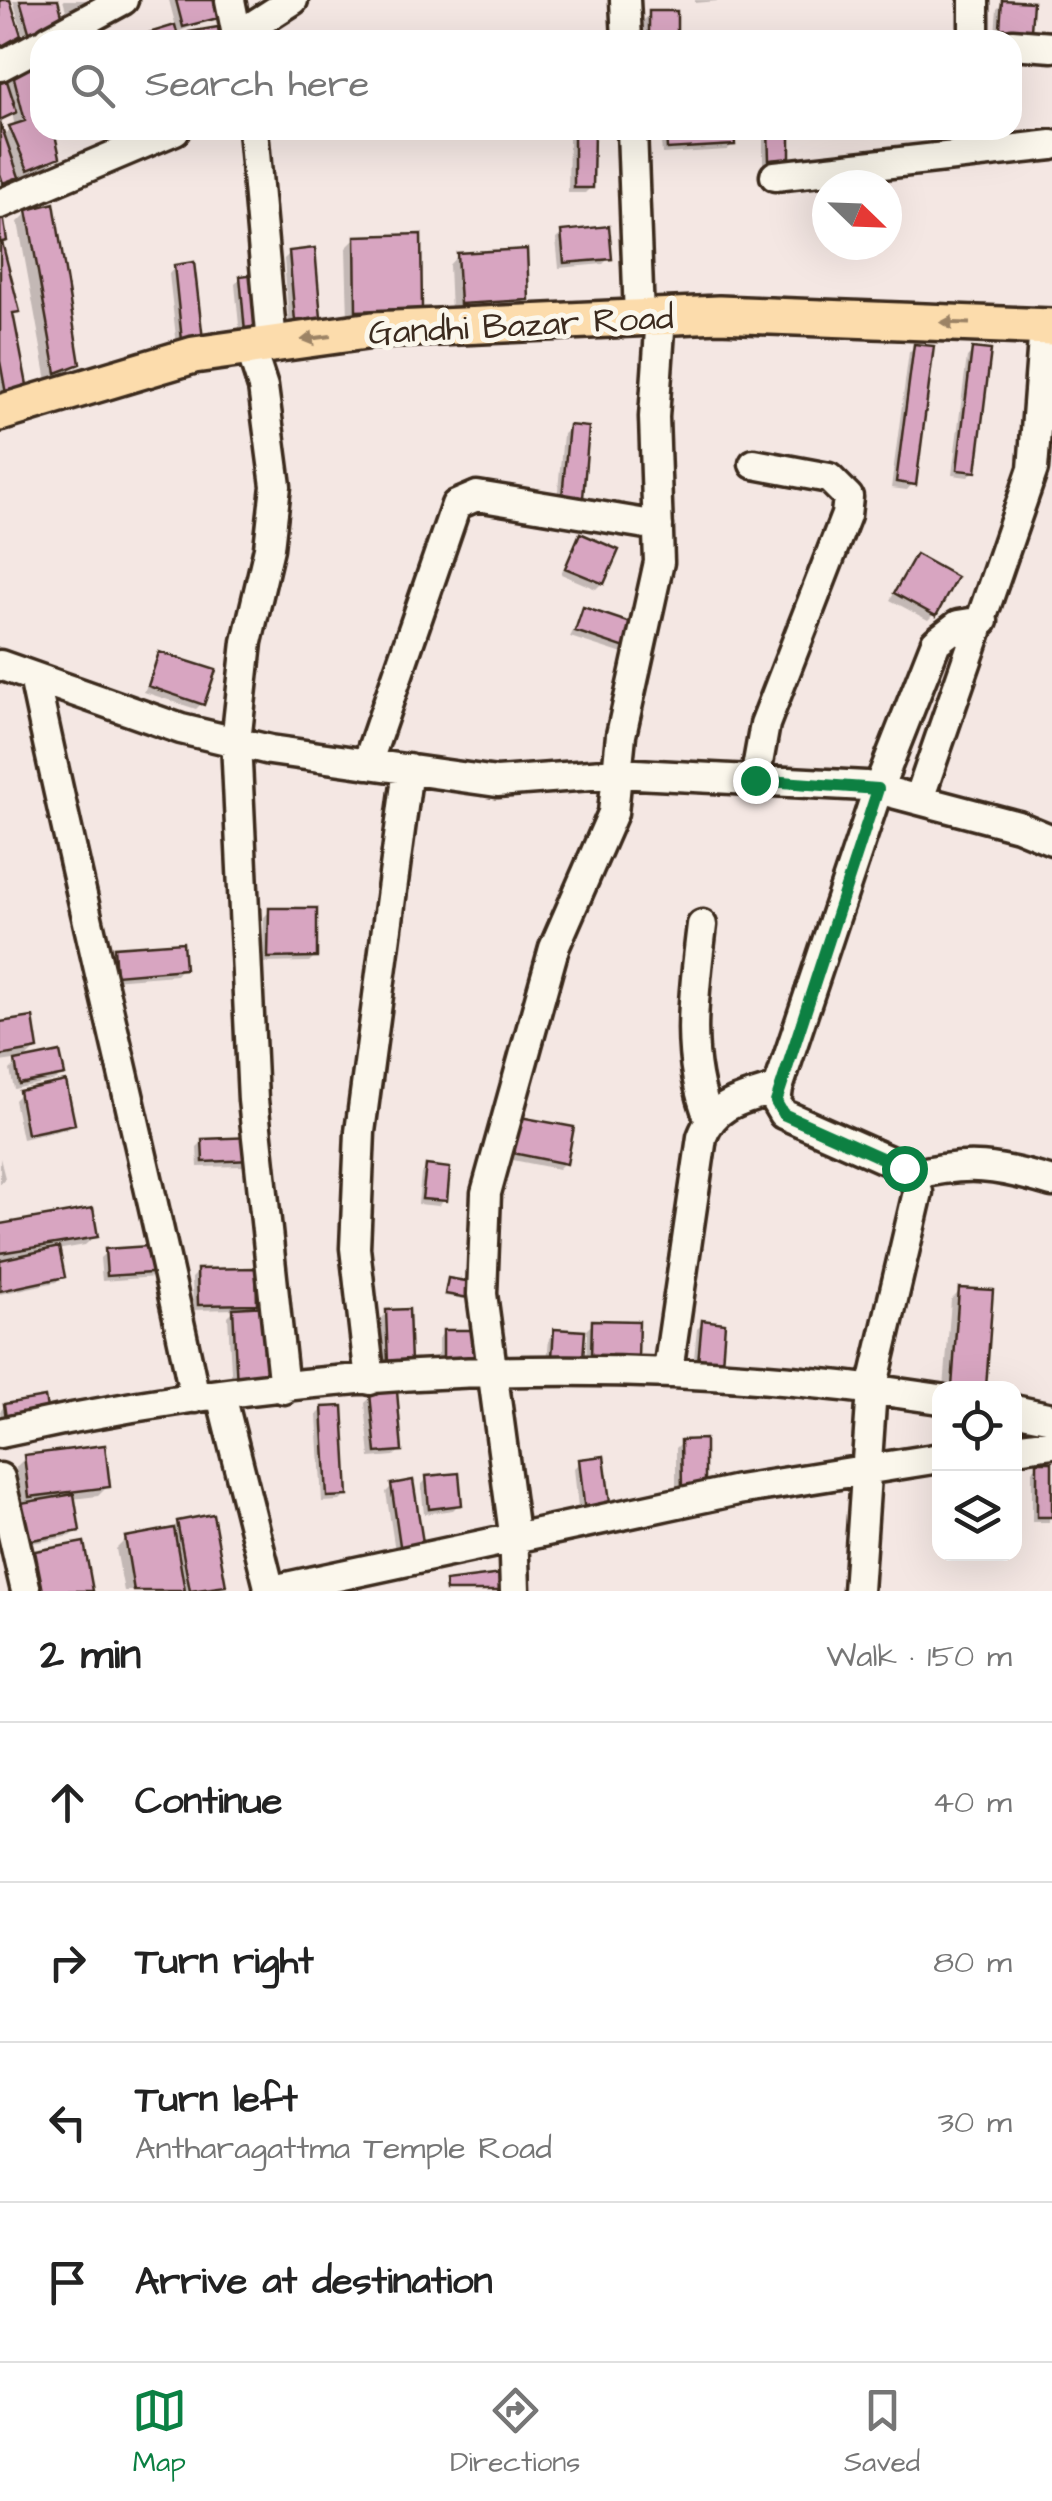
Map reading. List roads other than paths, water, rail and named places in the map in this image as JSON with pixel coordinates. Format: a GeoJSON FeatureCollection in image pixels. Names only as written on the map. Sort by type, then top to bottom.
{"type":"FeatureCollection","features":[{"type":"Feature","properties":{"kind":"main road","name":"Gandhi Bazar Road"},"geometry":{"type":"LineString","coordinates":[[0,413],[194,354],[373,330],[719,314],[1048,326]]}},
{"type":"Feature","properties":{"kind":"street"},"geometry":{"type":"LineString","coordinates":[[68,30],[123,0]]}},
{"type":"Feature","properties":{"kind":"street"},"geometry":{"type":"LineString","coordinates":[[230,0],[236,30]]}},
{"type":"Feature","properties":{"kind":"street"},"geometry":{"type":"LineString","coordinates":[[249,30],[293,0]]}},
{"type":"Feature","properties":{"kind":"street"},"geometry":{"type":"LineString","coordinates":[[625,0],[626,30]]}},
{"type":"Feature","properties":{"kind":"street"},"geometry":{"type":"LineString","coordinates":[[974,0],[974,30]]}},
{"type":"Feature","properties":{"kind":"street"},"geometry":{"type":"LineString","coordinates":[[1022,45],[1052,47]]}},
{"type":"Feature","properties":{"kind":"street"},"geometry":{"type":"LineString","coordinates":[[0,66],[30,50]]}},
{"type":"Feature","properties":{"kind":"street"},"geometry":{"type":"LineString","coordinates":[[0,204],[151,140]]}},
{"type":"Feature","properties":{"kind":"street"},"geometry":{"type":"LineString","coordinates":[[253,140],[263,387],[276,486],[269,548],[247,642],[236,742],[253,1100],[284,1389]]}},
{"type":"Feature","properties":{"kind":"street"},"geometry":{"type":"LineString","coordinates":[[515,1591],[513,1538],[482,1294],[486,1193],[554,948],[613,813],[617,773],[659,562],[650,317],[633,140]]}},
{"type":"Feature","properties":{"kind":"street"},"geometry":{"type":"LineString","coordinates":[[775,176],[990,140],[1052,145]]}},
{"type":"Feature","properties":{"kind":"street"},"geometry":{"type":"LineString","coordinates":[[918,799],[1042,471],[1048,326]]}},
{"type":"Feature","properties":{"kind":"street"},"geometry":{"type":"LineString","coordinates":[[754,464],[829,478],[848,497],[846,514],[764,724],[755,780]]}},
{"type":"Feature","properties":{"kind":"street"},"geometry":{"type":"LineString","coordinates":[[367,764],[456,504],[477,496],[658,526]]}},
{"type":"Feature","properties":{"kind":"street"},"geometry":{"type":"LineString","coordinates":[[983,621],[958,626],[936,642],[878,789],[776,1102],[783,1114],[913,1175],[952,1166],[996,1166],[1052,1182]]}},
{"type":"Feature","properties":{"kind":"street"},"geometry":{"type":"LineString","coordinates":[[0,666],[181,729],[367,764],[498,782],[617,773],[878,789],[1018,826],[1052,840]]}},
{"type":"Feature","properties":{"kind":"street"},"geometry":{"type":"LineString","coordinates":[[34,678],[83,916],[164,1246],[269,1591],[738,1490],[932,1459]]}},
{"type":"Feature","properties":{"kind":"street"},"geometry":{"type":"LineString","coordinates":[[370,1380],[355,1248],[360,1132],[408,769]]}},
{"type":"Feature","properties":{"kind":"street"},"geometry":{"type":"LineString","coordinates":[[702,926],[692,1055],[698,1090],[709,1118]]}},
{"type":"Feature","properties":{"kind":"street"},"geometry":{"type":"LineString","coordinates":[[668,1372],[702,1138],[709,1118],[723,1106],[778,1088]]}},
{"type":"Feature","properties":{"kind":"street"},"geometry":{"type":"LineString","coordinates":[[858,1591],[872,1389],[918,1192],[913,1175]]}},
{"type":"Feature","properties":{"kind":"street"},"geometry":{"type":"LineString","coordinates":[[0,1433],[129,1404],[370,1380],[494,1373],[668,1372],[932,1398]]}},
{"type":"Feature","properties":{"kind":"street"},"geometry":{"type":"LineString","coordinates":[[1022,1412],[1052,1418]]}},
{"type":"Feature","properties":{"kind":"street"},"geometry":{"type":"LineString","coordinates":[[1022,1447],[1052,1444]]}},
{"type":"Feature","properties":{"kind":"street"},"geometry":{"type":"LineString","coordinates":[[0,1478],[26,1591]]}}]}
